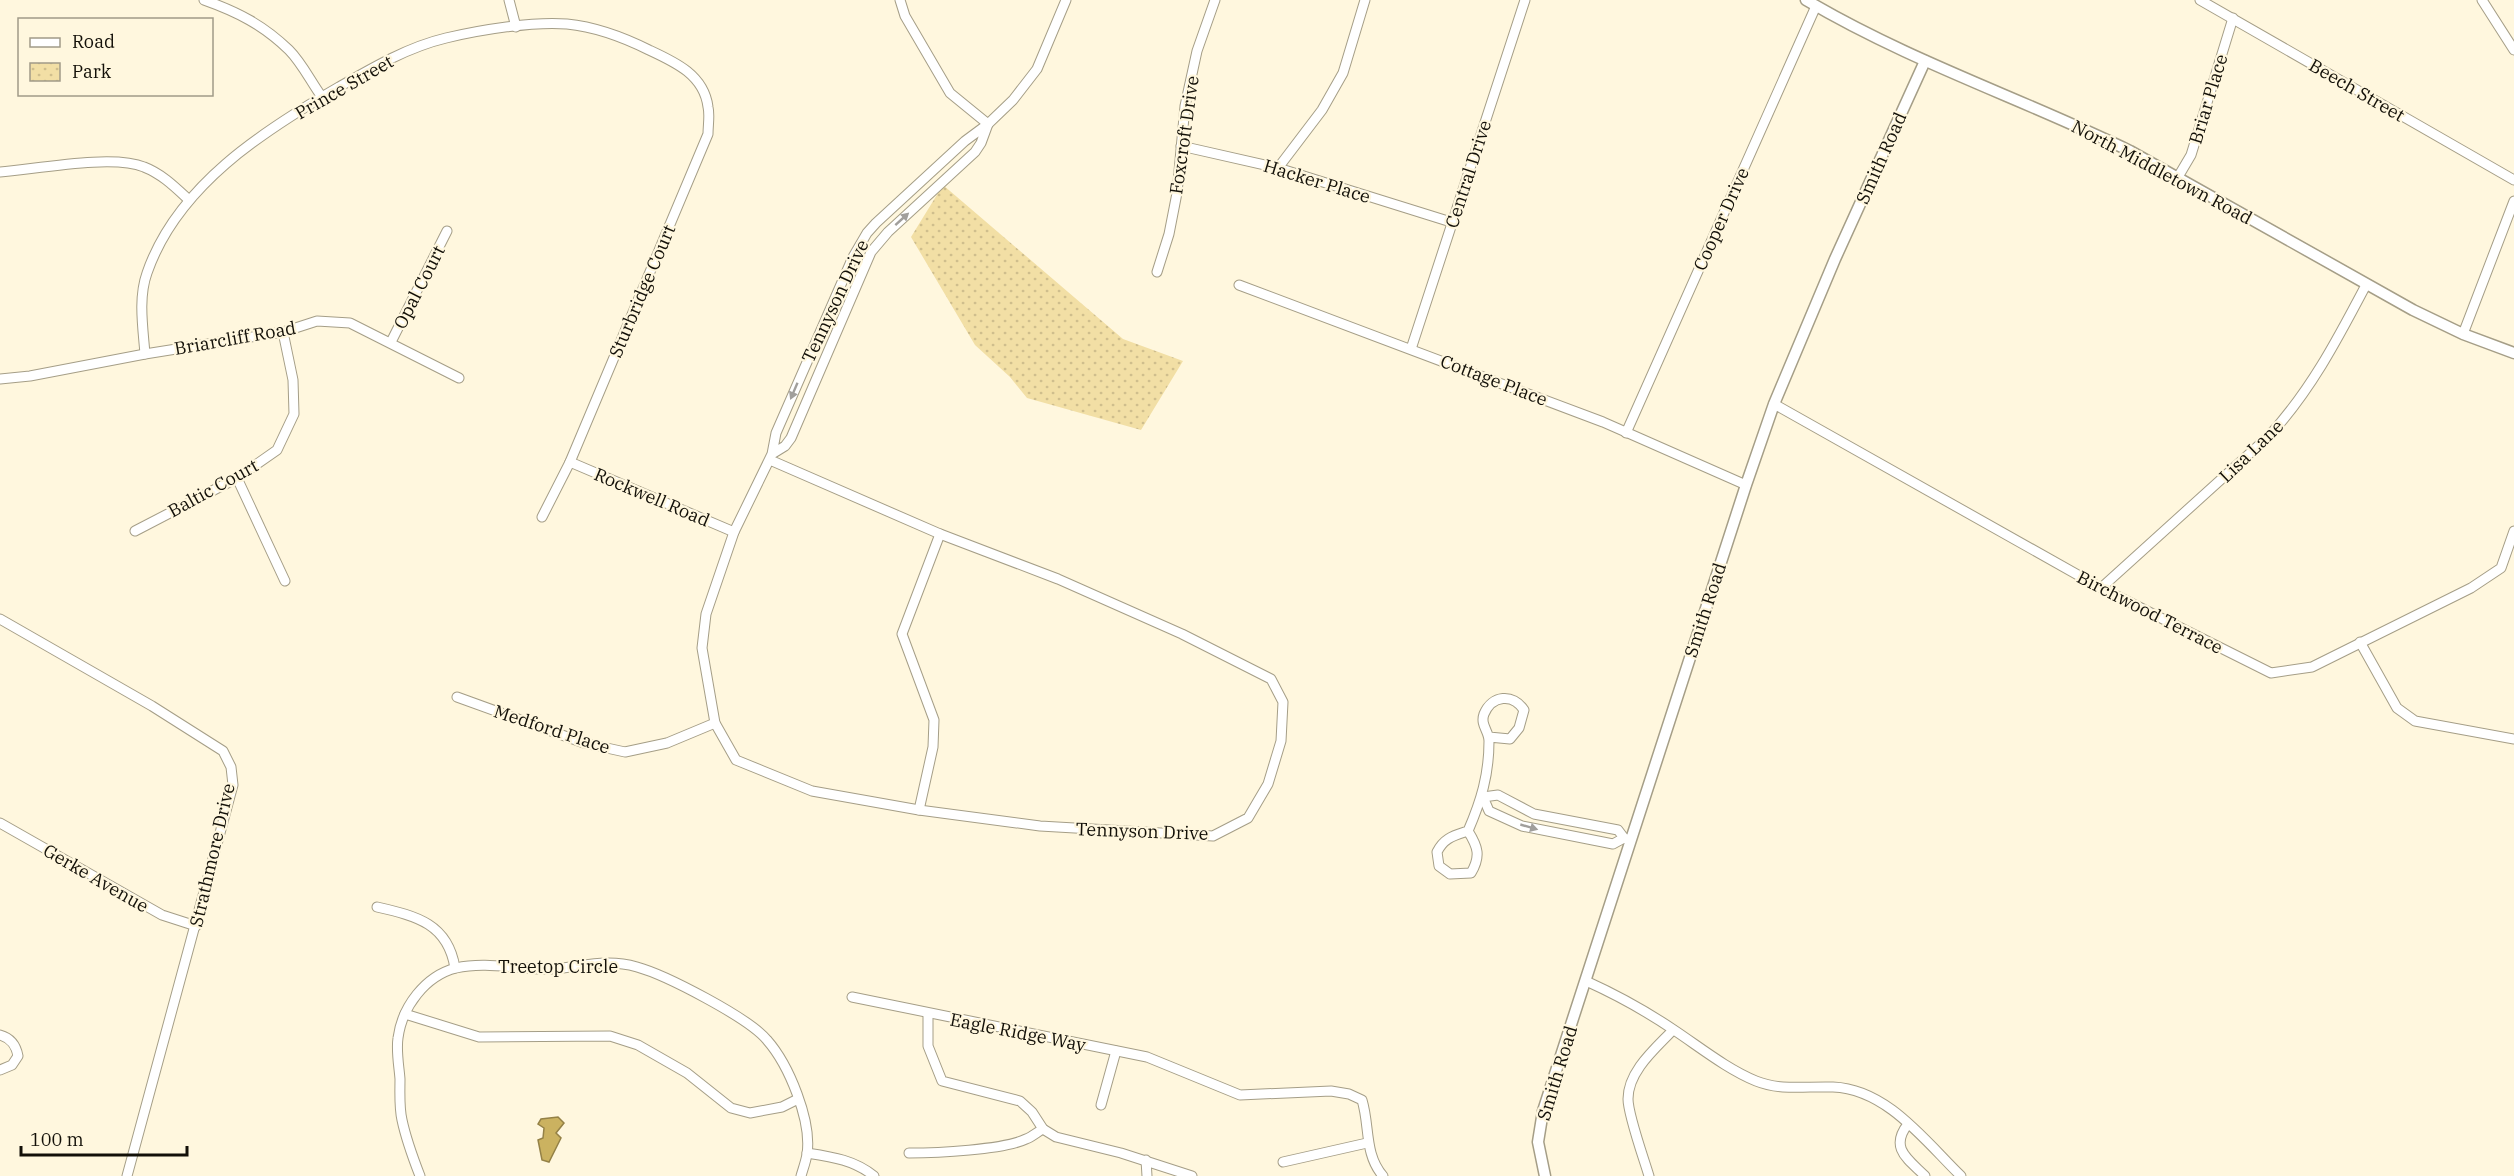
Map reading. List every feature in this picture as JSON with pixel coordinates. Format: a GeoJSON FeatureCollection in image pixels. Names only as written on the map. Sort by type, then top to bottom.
{"type":"FeatureCollection","features":[{"type":"Feature","properties":{"kind":"street"},"geometry":{"type":"LineString","coordinates":[[204,0],[241,14],[290,51],[322,97]]}},
{"type":"Feature","properties":{"kind":"street"},"geometry":{"type":"LineString","coordinates":[[509,0],[516,27]]}},
{"type":"Feature","properties":{"kind":"street"},"geometry":{"type":"LineString","coordinates":[[900,0],[905,16],[950,93],[988,124]]}},
{"type":"Feature","properties":{"kind":"street","name":"Tennyson Drive"},"geometry":{"type":"LineString","coordinates":[[771,457],[940,534],[1058,579],[1182,634],[1271,679],[1283,702],[1281,741],[1268,784],[1248,818],[1213,836],[1040,826],[919,810],[812,791],[736,760],[715,723],[702,648],[706,614],[734,532],[771,457],[776,434],[859,245],[876,223],[1013,100],[1037,69],[1066,0]]}},
{"type":"Feature","properties":{"kind":"street","name":"Foxcroft Drive"},"geometry":{"type":"LineString","coordinates":[[1157,272],[1173,216],[1185,106],[1192,73],[1215,0]]}},
{"type":"Feature","properties":{"kind":"street"},"geometry":{"type":"LineString","coordinates":[[1278,168],[1322,110],[1343,73],[1365,0]]}},
{"type":"Feature","properties":{"kind":"street","name":"Central Drive"},"geometry":{"type":"LineString","coordinates":[[1411,349],[1525,0]]}},
{"type":"Feature","properties":{"kind":"street","name":"Beech Street"},"geometry":{"type":"LineString","coordinates":[[2200,0],[2514,180]]}},
{"type":"Feature","properties":{"kind":"street"},"geometry":{"type":"LineString","coordinates":[[2482,0],[2514,50]]}},
{"type":"Feature","properties":{"kind":"street","name":"North Middletown Road"},"geometry":{"type":"LineString","coordinates":[[1811,3],[1925,61],[2084,129],[2178,177],[2366,285],[2463,334],[2514,353]]}},
{"type":"Feature","properties":{"kind":"street","name":"Cooper Drive"},"geometry":{"type":"LineString","coordinates":[[1626,433],[1811,3]]}},
{"type":"Feature","properties":{"kind":"street","name":"Briar Place"},"geometry":{"type":"LineString","coordinates":[[2178,177],[2191,155],[2233,18]]}},
{"type":"Feature","properties":{"kind":"street","name":"Prince Street"},"geometry":{"type":"LineString","coordinates":[[145,354],[141,311],[146,274],[160,243],[189,200],[246,146],[374,66],[445,38],[516,27],[566,24],[610,32],[682,65]]}},
{"type":"Feature","properties":{"kind":"street","name":"Smith Road"},"geometry":{"type":"LineString","coordinates":[[1545,1176],[1538,1142],[1543,1111],[1587,981],[1627,839],[1746,485],[1774,404],[1925,61]]}},
{"type":"Feature","properties":{"kind":"street","name":"Sturbridge Court"},"geometry":{"type":"LineString","coordinates":[[542,517],[570,462],[708,134],[708,105],[698,83],[682,65]]}},
{"type":"Feature","properties":{"kind":"street","name":"Tennyson Drive"},"geometry":{"type":"LineString","coordinates":[[771,457],[791,438],[872,252],[888,232],[975,152],[988,124]]}},
{"type":"Feature","properties":{"kind":"street","name":"Hacker Place"},"geometry":{"type":"LineString","coordinates":[[1181,146],[1278,168],[1451,222]]}},
{"type":"Feature","properties":{"kind":"street"},"geometry":{"type":"LineString","coordinates":[[0,172],[119,160],[143,166],[167,179],[189,200]]}},
{"type":"Feature","properties":{"kind":"street"},"geometry":{"type":"LineString","coordinates":[[2463,334],[2514,201]]}},
{"type":"Feature","properties":{"kind":"street","name":"Opal Court"},"geometry":{"type":"LineString","coordinates":[[391,342],[447,231]]}},
{"type":"Feature","properties":{"kind":"street","name":"Cottage Place"},"geometry":{"type":"LineString","coordinates":[[1239,285],[1626,433],[1746,485]]}},
{"type":"Feature","properties":{"kind":"street","name":"Lisa Lane"},"geometry":{"type":"LineString","coordinates":[[2101,588],[2269,436],[2294,408],[2316,376],[2366,285]]}},
{"type":"Feature","properties":{"kind":"street","name":"Briarcliff Road"},"geometry":{"type":"LineString","coordinates":[[0,379],[30,376],[145,354],[283,333],[318,321],[350,323],[459,378]]}},
{"type":"Feature","properties":{"kind":"street","name":"Baltic Court"},"geometry":{"type":"LineString","coordinates":[[135,531],[237,478],[277,450],[294,414],[293,380],[283,333]]}},
{"type":"Feature","properties":{"kind":"street","name":"Birchwood Terrace"},"geometry":{"type":"LineString","coordinates":[[1774,404],[2101,588],[2271,673],[2312,667],[2472,588],[2501,568],[2514,531]]}},
{"type":"Feature","properties":{"kind":"street","name":"Rockwell Road"},"geometry":{"type":"LineString","coordinates":[[570,462],[734,532]]}},
{"type":"Feature","properties":{"kind":"street"},"geometry":{"type":"LineString","coordinates":[[237,478],[285,581]]}},
{"type":"Feature","properties":{"kind":"street"},"geometry":{"type":"LineString","coordinates":[[919,810],[933,747],[934,720],[902,634],[940,534]]}},
{"type":"Feature","properties":{"kind":"street","name":"Strathmore Drive"},"geometry":{"type":"LineString","coordinates":[[0,619],[152,706],[223,751],[231,767],[233,785],[127,1176]]}},
{"type":"Feature","properties":{"kind":"street"},"geometry":{"type":"LineString","coordinates":[[2360,642],[2397,708],[2415,721],[2514,739]]}},
{"type":"Feature","properties":{"kind":"street","name":"Medford Place"},"geometry":{"type":"LineString","coordinates":[[457,696],[584,743],[625,752],[667,743],[715,723]]}},
{"type":"Feature","properties":{"kind":"street"},"geometry":{"type":"LineString","coordinates":[[1468,831],[1483,797],[1489,737],[1484,728],[1486,711],[1503,697],[1519,702],[1524,710],[1519,728],[1510,739],[1489,737]]}},
{"type":"Feature","properties":{"kind":"street"},"geometry":{"type":"LineString","coordinates":[[1498,795],[1534,814],[1618,830],[1627,839],[1613,844],[1522,826],[1489,811],[1483,797],[1498,795]]}},
{"type":"Feature","properties":{"kind":"street","name":"Gerke Avenue"},"geometry":{"type":"LineString","coordinates":[[0,823],[162,915],[196,926]]}},
{"type":"Feature","properties":{"kind":"street"},"geometry":{"type":"LineString","coordinates":[[1578,837],[1582,823]]}},
{"type":"Feature","properties":{"kind":"street"},"geometry":{"type":"LineString","coordinates":[[1468,831],[1479,849],[1478,862],[1471,873],[1450,874],[1439,867],[1437,852],[1450,836],[1468,831]]}},
{"type":"Feature","properties":{"kind":"street"},"geometry":{"type":"LineString","coordinates":[[377,907],[420,919],[439,932],[452,950],[455,968]]}},
{"type":"Feature","properties":{"kind":"street","name":"Treetop Circle"},"geometry":{"type":"LineString","coordinates":[[420,1176],[402,1118],[398,1038],[405,1014],[414,997],[430,980],[455,968],[481,966],[552,969],[598,962],[636,966],[671,979],[752,1026],[766,1039],[780,1057],[805,1121],[807,1153],[801,1176]]}},
{"type":"Feature","properties":{"kind":"street"},"geometry":{"type":"LineString","coordinates":[[1587,981],[1623,998],[1732,1069],[1756,1081],[1776,1088],[1834,1087],[1858,1090],[1882,1102],[1961,1176]]}},
{"type":"Feature","properties":{"kind":"street"},"geometry":{"type":"LineString","coordinates":[[852,997],[928,1014]]}},
{"type":"Feature","properties":{"kind":"street"},"geometry":{"type":"LineString","coordinates":[[405,1014],[479,1037],[609,1036],[638,1044],[687,1073],[731,1108],[750,1113],[782,1107],[798,1099]]}},
{"type":"Feature","properties":{"kind":"street","name":"Eagle Ridge Way"},"geometry":{"type":"LineString","coordinates":[[1042,1129],[1032,1112],[1020,1101],[942,1081],[928,1046],[928,1014],[1147,1058],[1240,1095],[1331,1091],[1349,1094],[1362,1100],[1367,1118],[1367,1143],[1377,1169],[1383,1176]]}},
{"type":"Feature","properties":{"kind":"street"},"geometry":{"type":"LineString","coordinates":[[1649,1176],[1628,1099],[1633,1079],[1645,1060],[1673,1030]]}},
{"type":"Feature","properties":{"kind":"street"},"geometry":{"type":"LineString","coordinates":[[0,1035],[6,1036],[15,1045],[18,1056],[12,1065],[0,1070]]}},
{"type":"Feature","properties":{"kind":"street"},"geometry":{"type":"LineString","coordinates":[[1101,1105],[1116,1051]]}},
{"type":"Feature","properties":{"kind":"street"},"geometry":{"type":"LineString","coordinates":[[1908,1124],[1901,1132],[1898,1142],[1902,1152],[1925,1176]]}},
{"type":"Feature","properties":{"kind":"street"},"geometry":{"type":"LineString","coordinates":[[909,1153],[934,1153],[1010,1144],[1026,1140],[1042,1129],[1056,1137],[1146,1160],[1192,1176]]}},
{"type":"Feature","properties":{"kind":"street"},"geometry":{"type":"LineString","coordinates":[[1284,1162],[1367,1143]]}},
{"type":"Feature","properties":{"kind":"street"},"geometry":{"type":"LineString","coordinates":[[807,1153],[839,1158],[860,1165],[874,1176]]}},
{"type":"Feature","properties":{"kind":"street"},"geometry":{"type":"LineString","coordinates":[[1146,1160],[1147,1176]]}},
{"type":"Feature","properties":{"kind":"green space"},"geometry":{"type":"Polygon","coordinates":[[[943,185],[1123,339],[1183,361],[1141,430],[1027,398],[1010,377],[975,345],[911,237],[943,185]]]}},
{"type":"Feature","properties":{"kind":"shaded area"},"geometry":{"type":"Polygon","coordinates":[[[558,1117],[564,1123],[556,1133],[561,1138],[549,1162],[542,1160],[538,1140],[543,1138],[544,1128],[538,1124],[541,1119],[558,1117]]]}}]}
